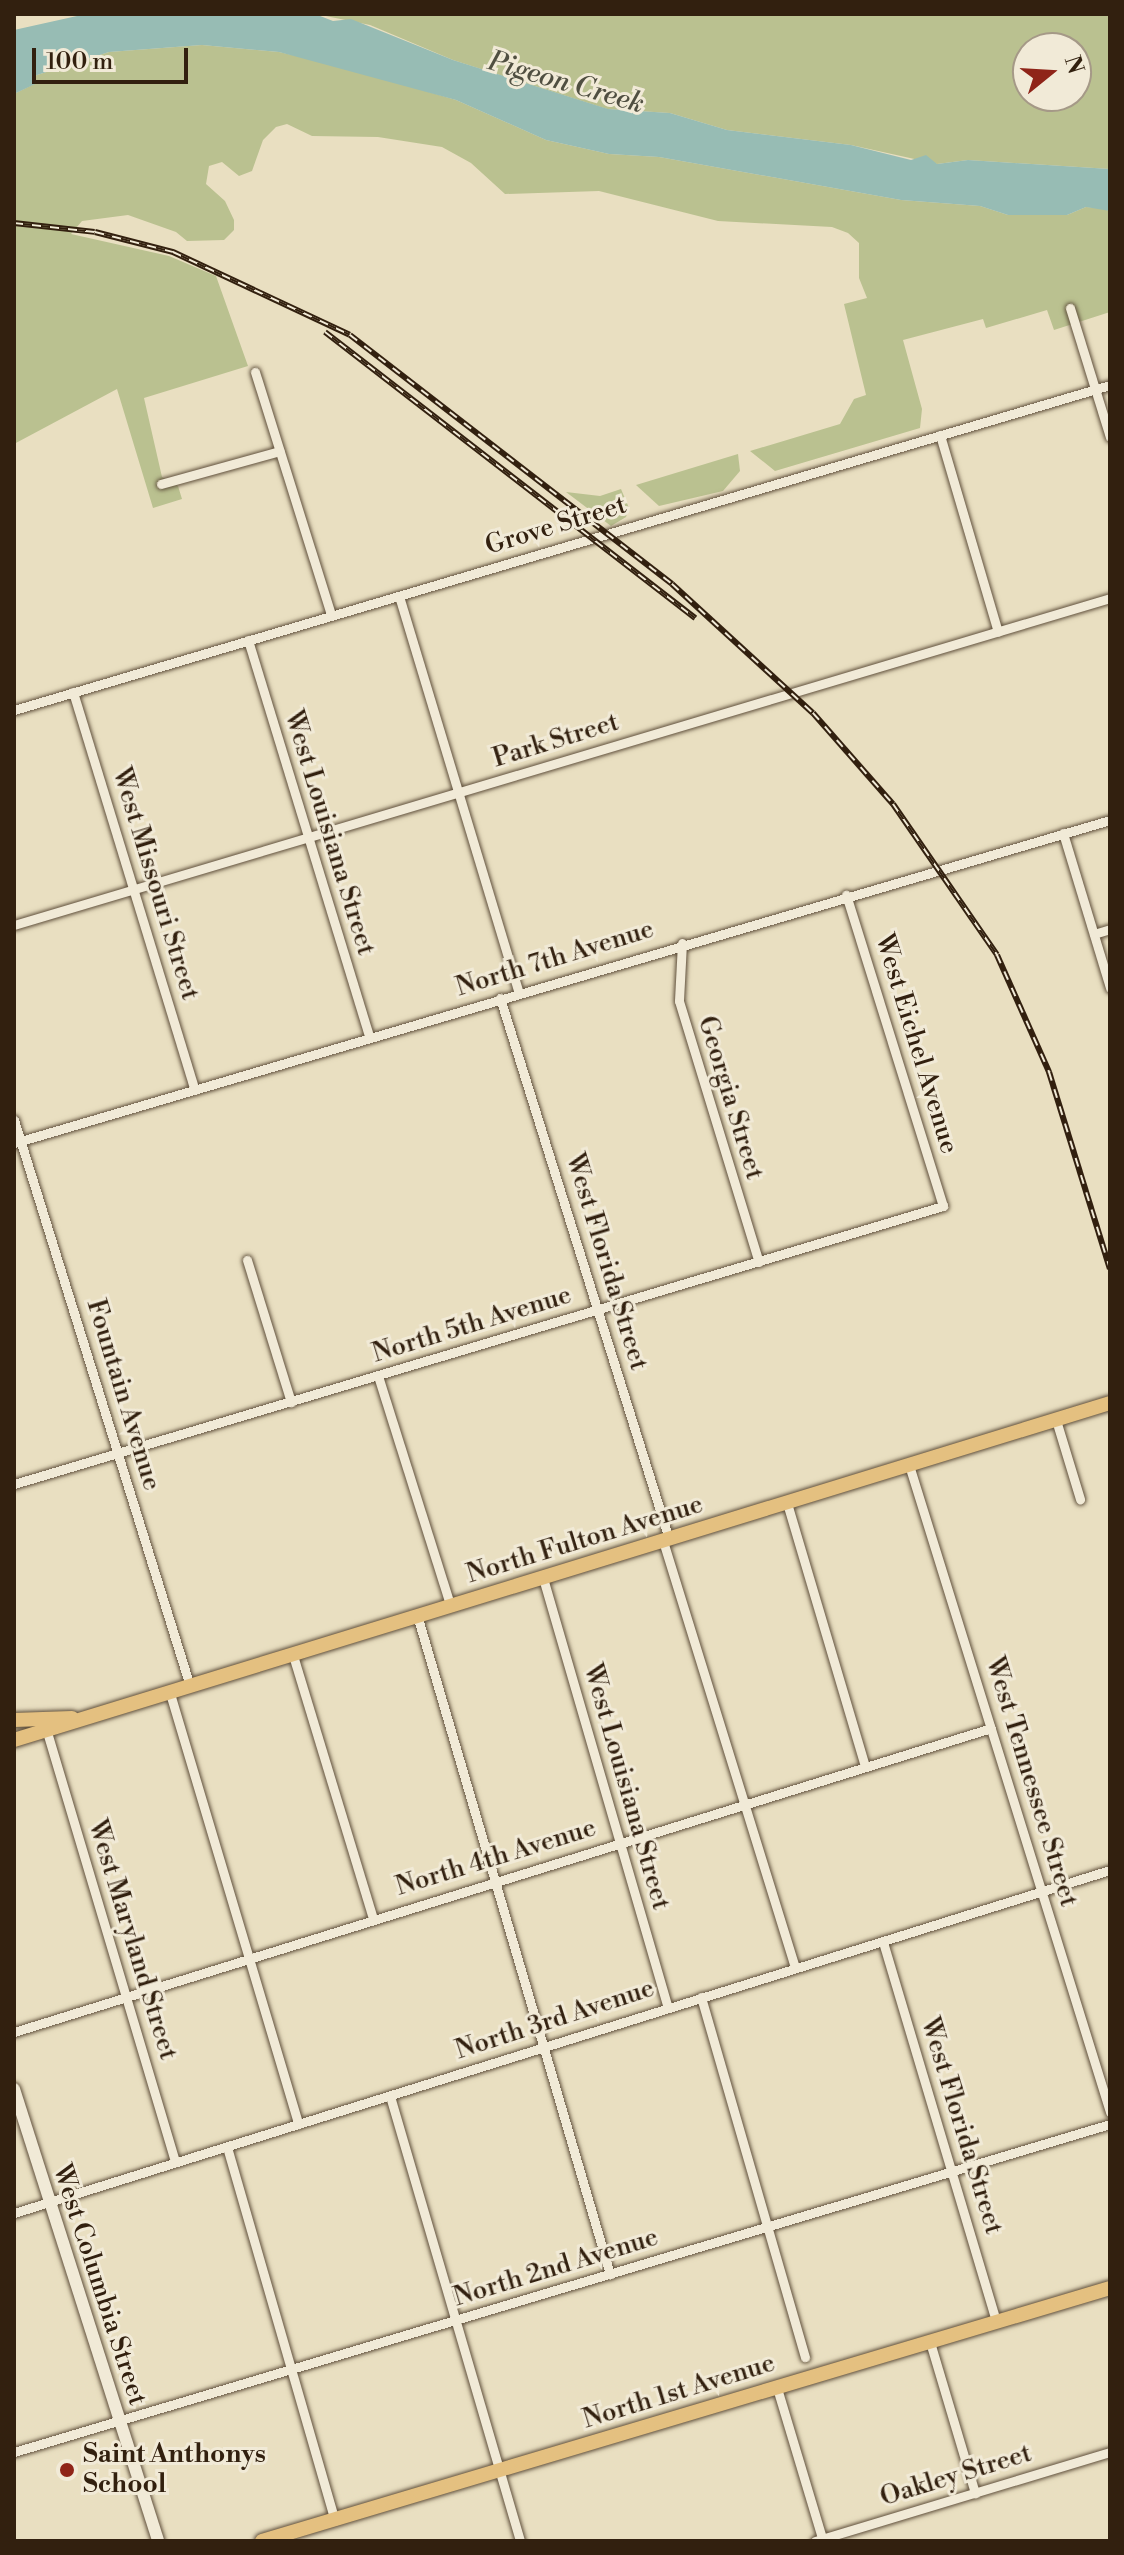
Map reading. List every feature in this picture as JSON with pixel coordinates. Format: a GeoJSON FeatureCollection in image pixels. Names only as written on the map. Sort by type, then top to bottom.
{"type":"FeatureCollection","features":[{"type":"Feature","properties":{"kind":"main road","name":"North Fulton Avenue"},"geometry":{"type":"LineString","coordinates":[[14,1740],[47,1732],[72,1718],[543,1578],[1110,1403]]}},
{"type":"Feature","properties":{"kind":"main road","name":"North Fulton Avenue"},"geometry":{"type":"LineString","coordinates":[[14,1720],[72,1718]]}},
{"type":"Feature","properties":{"kind":"main road","name":"West Columbia Street"},"geometry":{"type":"LineString","coordinates":[[14,2089],[158,2541]]}},
{"type":"Feature","properties":{"kind":"main road","name":"North 1st Avenue"},"geometry":{"type":"LineString","coordinates":[[262,2541],[1110,2288]]}},
{"type":"Feature","properties":{"kind":"street"},"geometry":{"type":"LineString","coordinates":[[1070,308],[1110,437]]}},
{"type":"Feature","properties":{"kind":"street"},"geometry":{"type":"LineString","coordinates":[[255,372],[331,615]]}},
{"type":"Feature","properties":{"kind":"street","name":"Grove Street"},"geometry":{"type":"LineString","coordinates":[[14,710],[1110,385]]}},
{"type":"Feature","properties":{"kind":"street"},"geometry":{"type":"LineString","coordinates":[[940,435],[998,632]]}},
{"type":"Feature","properties":{"kind":"street"},"geometry":{"type":"LineString","coordinates":[[161,484],[280,451]]}},
{"type":"Feature","properties":{"kind":"street"},"geometry":{"type":"LineString","coordinates":[[399,596],[519,993]]}},
{"type":"Feature","properties":{"kind":"street","name":"Park Street"},"geometry":{"type":"LineString","coordinates":[[14,925],[1110,598]]}},
{"type":"Feature","properties":{"kind":"street","name":"West Louisiana Street"},"geometry":{"type":"LineString","coordinates":[[248,640],[370,1038]]}},
{"type":"Feature","properties":{"kind":"street","name":"West Missouri Street"},"geometry":{"type":"LineString","coordinates":[[73,692],[195,1090]]}},
{"type":"Feature","properties":{"kind":"street","name":"North 7th Avenue"},"geometry":{"type":"LineString","coordinates":[[17,1142],[682,943],[1110,820]]}},
{"type":"Feature","properties":{"kind":"street"},"geometry":{"type":"LineString","coordinates":[[1063,833],[1110,988]]}},
{"type":"Feature","properties":{"kind":"street","name":"West Eichel Avenue"},"geometry":{"type":"LineString","coordinates":[[846,895],[943,1206]]}},
{"type":"Feature","properties":{"kind":"street"},"geometry":{"type":"LineString","coordinates":[[1094,934],[1110,929]]}},
{"type":"Feature","properties":{"kind":"street","name":"Georgia Street"},"geometry":{"type":"LineString","coordinates":[[682,943],[679,1001],[759,1262]]}},
{"type":"Feature","properties":{"kind":"street","name":"West Florida Street"},"geometry":{"type":"LineString","coordinates":[[500,998],[795,1968]]}},
{"type":"Feature","properties":{"kind":"street","name":"Fountain Avenue"},"geometry":{"type":"LineString","coordinates":[[14,1120],[17,1142],[189,1683]]}},
{"type":"Feature","properties":{"kind":"street","name":"North 5th Avenue"},"geometry":{"type":"LineString","coordinates":[[14,1484],[943,1206]]}},
{"type":"Feature","properties":{"kind":"street"},"geometry":{"type":"LineString","coordinates":[[247,1260],[291,1402]]}},
{"type":"Feature","properties":{"kind":"street"},"geometry":{"type":"LineString","coordinates":[[378,1376],[450,1605]]}},
{"type":"Feature","properties":{"kind":"street"},"geometry":{"type":"LineString","coordinates":[[1056,1420],[1080,1499]]}},
{"type":"Feature","properties":{"kind":"street","name":"West Tennessee Street"},"geometry":{"type":"LineString","coordinates":[[909,1465],[1110,2112]]}},
{"type":"Feature","properties":{"kind":"street"},"geometry":{"type":"LineString","coordinates":[[787,1503],[865,1766]]}},
{"type":"Feature","properties":{"kind":"street","name":"West Louisiana Street"},"geometry":{"type":"LineString","coordinates":[[543,1578],[668,2007]]}},
{"type":"Feature","properties":{"kind":"street"},"geometry":{"type":"LineString","coordinates":[[417,1615],[610,2274]]}},
{"type":"Feature","properties":{"kind":"street"},"geometry":{"type":"LineString","coordinates":[[292,1652],[373,1919]]}},
{"type":"Feature","properties":{"kind":"street"},"geometry":{"type":"LineString","coordinates":[[169,1690],[298,2124]]}},
{"type":"Feature","properties":{"kind":"street","name":"North 4th Avenue"},"geometry":{"type":"LineString","coordinates":[[14,2032],[991,1728]]}},
{"type":"Feature","properties":{"kind":"street","name":"West Maryland Street"},"geometry":{"type":"LineString","coordinates":[[47,1732],[175,2162]]}},
{"type":"Feature","properties":{"kind":"street","name":"North 3rd Avenue"},"geometry":{"type":"LineString","coordinates":[[14,2213],[1110,1870]]}},
{"type":"Feature","properties":{"kind":"street","name":"West Florida Street"},"geometry":{"type":"LineString","coordinates":[[883,1942],[996,2322]]}},
{"type":"Feature","properties":{"kind":"street"},"geometry":{"type":"LineString","coordinates":[[701,1997],[805,2357]]}},
{"type":"Feature","properties":{"kind":"street"},"geometry":{"type":"LineString","coordinates":[[390,2096],[520,2541]]}},
{"type":"Feature","properties":{"kind":"street","name":"North 2nd Avenue"},"geometry":{"type":"LineString","coordinates":[[14,2452],[1110,2124]]}},
{"type":"Feature","properties":{"kind":"street"},"geometry":{"type":"LineString","coordinates":[[227,2147],[335,2521]]}},
{"type":"Feature","properties":{"kind":"street"},"geometry":{"type":"LineString","coordinates":[[930,2342],[975,2493]]}},
{"type":"Feature","properties":{"kind":"street"},"geometry":{"type":"LineString","coordinates":[[777,2388],[820,2540]]}},
{"type":"Feature","properties":{"kind":"street","name":"Oakley Street"},"geometry":{"type":"LineString","coordinates":[[820,2540],[1110,2452]]}},
{"type":"Feature","properties":{"kind":"green space"},"geometry":{"type":"Polygon","coordinates":[[[316,14],[1110,14],[1110,169],[968,160],[937,164],[851,145],[727,130],[670,113],[607,109],[453,60],[370,25],[316,14]]]}},
{"type":"Feature","properties":{"kind":"green space"},"geometry":{"type":"Polygon","coordinates":[[[202,45],[279,52],[341,66],[456,100],[546,140],[609,154],[659,157],[901,200],[980,206],[1008,215],[1067,215],[1086,207],[1101,208],[1110,211],[1110,312],[1054,330],[1047,310],[986,328],[983,319],[903,340],[922,409],[920,428],[775,471],[750,451],[840,424],[854,399],[866,395],[844,304],[867,298],[859,278],[859,243],[848,233],[832,227],[718,221],[599,191],[505,194],[471,163],[442,147],[378,137],[312,136],[287,124],[276,127],[263,140],[252,171],[239,176],[222,162],[209,166],[206,184],[225,201],[234,220],[234,230],[224,240],[187,241],[176,232],[128,215],[82,221],[71,234],[169,256],[216,276],[248,366],[144,398],[162,477],[178,486],[182,499],[153,508],[117,389],[14,444],[14,94],[34,84],[34,76],[109,52],[202,45]]]}},
{"type":"Feature","properties":{"kind":"green space"},"geometry":{"type":"Polygon","coordinates":[[[738,454],[740,471],[723,491],[659,506],[636,485],[738,454]]]}},
{"type":"Feature","properties":{"kind":"green space"},"geometry":{"type":"Polygon","coordinates":[[[621,489],[629,508],[626,517],[611,526],[566,492],[600,496],[621,489]]]}},
{"type":"Feature","properties":{"kind":"water"},"geometry":{"type":"Polygon","coordinates":[[[86,14],[315,14],[333,21],[351,19],[453,60],[608,109],[670,113],[727,130],[851,145],[911,160],[926,155],[937,164],[968,160],[1110,169],[1110,211],[1086,207],[1067,215],[1008,215],[980,206],[901,200],[659,157],[609,154],[546,140],[456,100],[279,52],[202,45],[109,52],[34,76],[35,84],[14,94],[14,30],[86,14]]]}},
{"type":"Feature","properties":{"kind":"railway"},"geometry":{"type":"LineString","coordinates":[[14,223],[95,232],[173,252],[350,335],[672,584],[813,713],[893,804],[997,955],[1049,1072],[1110,1269]]}},
{"type":"Feature","properties":{"kind":"railway"},"geometry":{"type":"LineString","coordinates":[[325,332],[695,618]]}},
{"type":"Feature","properties":{"kind":"place","name":"Saint Anthonys School"},"geometry":{"type":"Point","coordinates":[67,2470]}},
{"type":"Feature","properties":{"kind":"water label","name":"Pigeon Creek"},"geometry":{"type":"Point","coordinates":[566,83]}}]}
